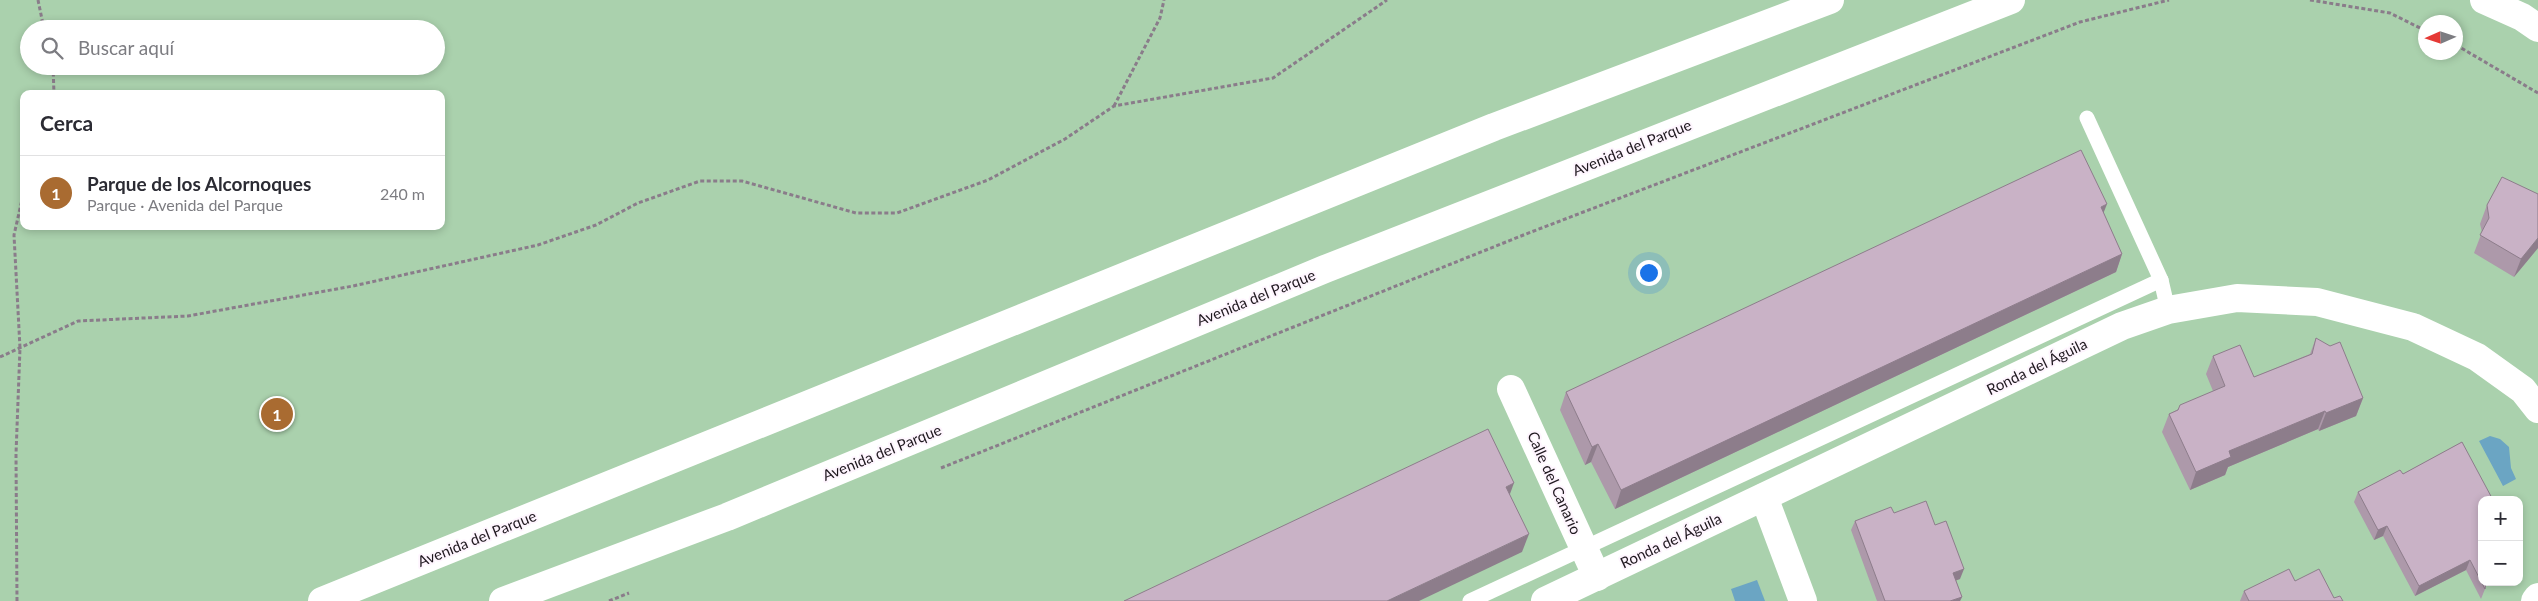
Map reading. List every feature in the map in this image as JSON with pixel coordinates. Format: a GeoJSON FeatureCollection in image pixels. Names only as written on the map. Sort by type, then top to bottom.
{"type":"FeatureCollection","features":[{"type":"Feature","properties":{"kind":"street","name":"Avenida del Parque"},"geometry":{"type":"LineString","coordinates":[[322,601],[1494,127],[1830,0]]}},
{"type":"Feature","properties":{"kind":"street","name":"Avenida del Parque"},"geometry":{"type":"LineString","coordinates":[[503,601],[727,517],[1335,266],[2011,0]]}},
{"type":"Feature","properties":{"kind":"street"},"geometry":{"type":"LineString","coordinates":[[2484,0],[2522,17],[2538,28]]}},
{"type":"Feature","properties":{"kind":"street","name":"Ronda del Águila"},"geometry":{"type":"LineString","coordinates":[[1545,601],[1583,588],[1764,498],[2122,326],[2168,310],[2237,298],[2317,302],[2413,326],[2477,357],[2523,390],[2538,409]]}},
{"type":"Feature","properties":{"kind":"street","name":"Calle del Canario"},"geometry":{"type":"LineString","coordinates":[[1511,389],[1584,548],[1583,588]]}},
{"type":"Feature","properties":{"kind":"street"},"geometry":{"type":"LineString","coordinates":[[1764,498],[1803,601]]}},
{"type":"Feature","properties":{"kind":"street"},"geometry":{"type":"LineString","coordinates":[[2535,601],[2538,596]]}},
{"type":"Feature","properties":{"kind":"lane"},"geometry":{"type":"LineString","coordinates":[[2087,118],[2161,280],[2168,310]]}},
{"type":"Feature","properties":{"kind":"lane"},"geometry":{"type":"LineString","coordinates":[[1470,601],[2161,280]]}},
{"type":"Feature","properties":{"kind":"path"},"geometry":{"type":"LineString","coordinates":[[38,0],[42,20]]}},
{"type":"Feature","properties":{"kind":"path"},"geometry":{"type":"LineString","coordinates":[[1114,106],[1160,18],[1164,0]]}},
{"type":"Feature","properties":{"kind":"path"},"geometry":{"type":"LineString","coordinates":[[0,357],[78,321],[188,316],[353,286],[538,246],[596,225],[638,203],[700,182],[742,181],[856,213],[897,213],[988,180],[1065,139],[1114,106],[1273,78],[1387,0]]}},
{"type":"Feature","properties":{"kind":"path"},"geometry":{"type":"LineString","coordinates":[[933,471],[1526,234],[2080,22],[2169,0]]}},
{"type":"Feature","properties":{"kind":"path"},"geometry":{"type":"LineString","coordinates":[[2310,0],[2390,14],[2418,27]]}},
{"type":"Feature","properties":{"kind":"path"},"geometry":{"type":"LineString","coordinates":[[2463,49],[2538,93]]}},
{"type":"Feature","properties":{"kind":"path"},"geometry":{"type":"LineString","coordinates":[[53,75],[54,90]]}},
{"type":"Feature","properties":{"kind":"path"},"geometry":{"type":"LineString","coordinates":[[17,601],[16,454],[20,348],[14,235],[20,209]]}},
{"type":"Feature","properties":{"kind":"path"},"geometry":{"type":"LineString","coordinates":[[609,601],[637,590]]}},
{"type":"Feature","properties":{"kind":"green space"},"geometry":{"type":"Polygon","coordinates":[[[0,0],[2538,0],[2538,601],[0,601],[0,0]]]}},
{"type":"Feature","properties":{"kind":"water"},"geometry":{"type":"Polygon","coordinates":[[[2490,436],[2500,439],[2509,447],[2511,468],[2516,479],[2503,486],[2479,441],[2490,436]]]}},
{"type":"Feature","properties":{"kind":"water"},"geometry":{"type":"Polygon","coordinates":[[[1757,580],[1765,601],[1735,601],[1731,589],[1757,580]]]}},
{"type":"Feature","properties":{"kind":"building"},"geometry":{"type":"Polygon","coordinates":[[[2081,150],[2107,204],[2101,207],[2122,254],[1621,490],[1598,444],[1592,447],[1566,392],[2081,150]]]}},
{"type":"Feature","properties":{"kind":"building"},"geometry":{"type":"Polygon","coordinates":[[[2502,177],[2538,194],[2538,238],[2521,259],[2480,235],[2489,218],[2487,205],[2502,177]]]}},
{"type":"Feature","properties":{"kind":"building"},"geometry":{"type":"Polygon","coordinates":[[[2316,338],[2330,346],[2340,342],[2363,398],[2326,413],[2325,411],[2229,451],[2231,457],[2196,472],[2169,414],[2178,410],[2180,405],[2225,386],[2213,356],[2240,345],[2254,377],[2312,354],[2316,338]]]}},
{"type":"Feature","properties":{"kind":"building"},"geometry":{"type":"Polygon","coordinates":[[[1488,429],[1514,483],[1506,487],[1529,534],[1387,601],[1124,601],[1488,429]]]}},
{"type":"Feature","properties":{"kind":"building"},"geometry":{"type":"Polygon","coordinates":[[[2462,442],[2491,496],[2478,496],[2478,575],[2470,560],[2419,586],[2387,526],[2378,530],[2358,492],[2400,470],[2403,474],[2462,442]]]}},
{"type":"Feature","properties":{"kind":"building"},"geometry":{"type":"Polygon","coordinates":[[[1926,501],[1935,525],[1946,521],[1964,569],[1953,573],[1962,597],[1950,601],[1885,601],[1855,521],[1891,507],[1894,513],[1926,501]]]}},
{"type":"Feature","properties":{"kind":"building"},"geometry":{"type":"Polygon","coordinates":[[[2289,569],[2295,581],[2319,569],[2334,598],[2340,596],[2343,601],[2249,601],[2244,591],[2289,569]]]}},
{"type":"Feature","properties":{"kind":"place","name":"Parque de los Alcornoques"},"geometry":{"type":"Point","coordinates":[277,414]}}]}
